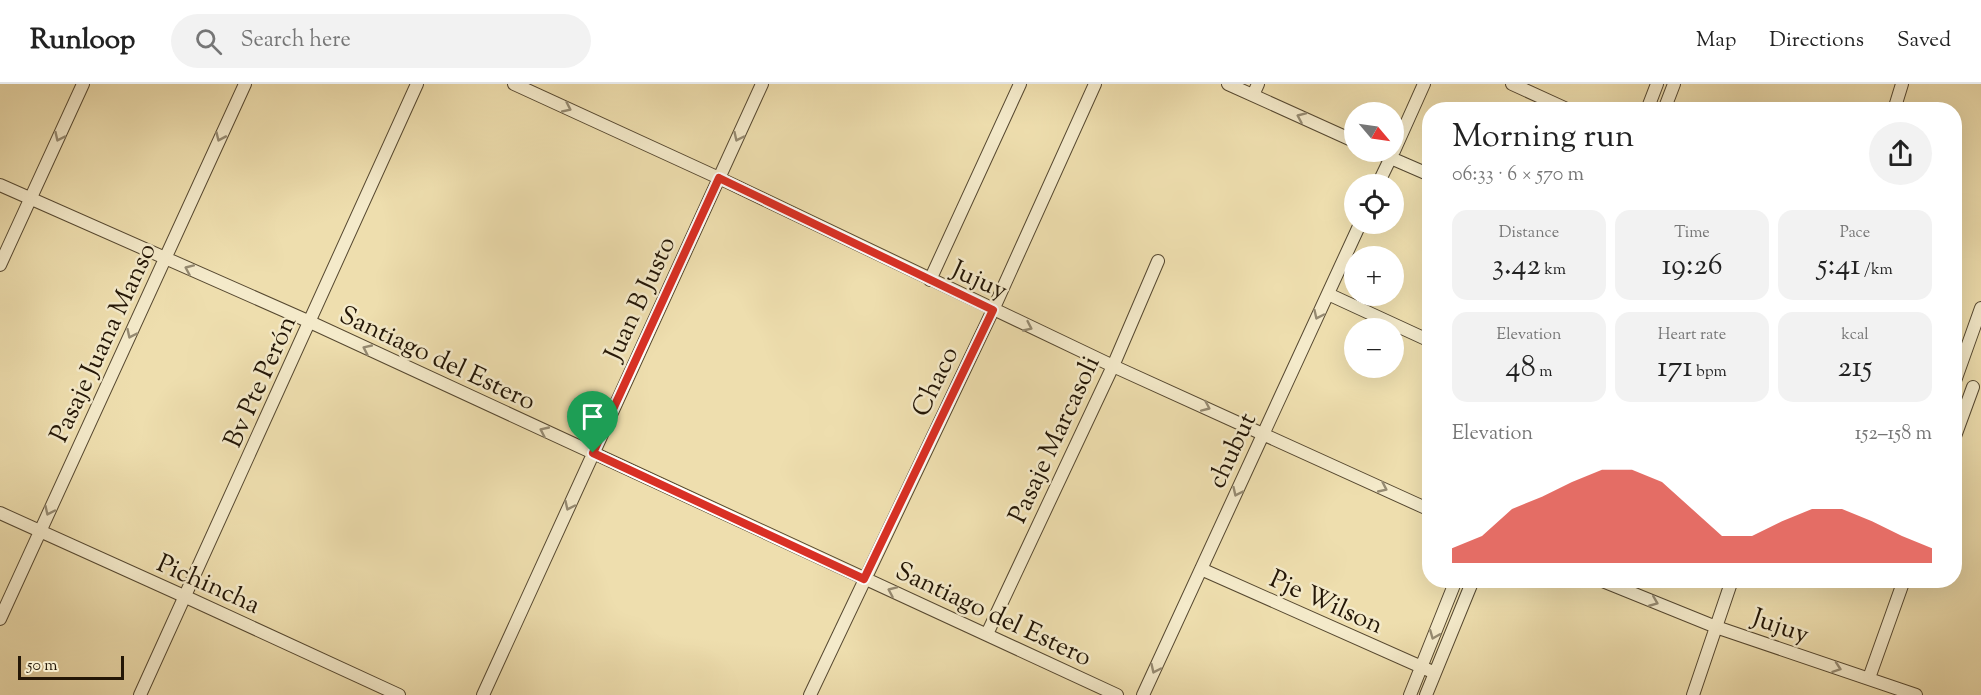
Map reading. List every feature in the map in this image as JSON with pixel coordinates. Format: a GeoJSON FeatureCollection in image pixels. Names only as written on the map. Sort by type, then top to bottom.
{"type":"FeatureCollection","features":[{"type":"Feature","properties":{"kind":"street"},"geometry":{"type":"LineString","coordinates":[[0,265],[83,84]]}},
{"type":"Feature","properties":{"kind":"street","name":"Pasaje Juana Manso"},"geometry":{"type":"LineString","coordinates":[[0,619],[244,84]]}},
{"type":"Feature","properties":{"kind":"street","name":"Bv Pte Perón"},"geometry":{"type":"LineString","coordinates":[[140,695],[417,84]]}},
{"type":"Feature","properties":{"kind":"street","name":"Jujuy"},"geometry":{"type":"LineString","coordinates":[[514,84],[719,178],[1113,366],[1422,506]]}},
{"type":"Feature","properties":{"kind":"street","name":"Juan B Justo"},"geometry":{"type":"LineString","coordinates":[[483,695],[762,84]]}},
{"type":"Feature","properties":{"kind":"street"},"geometry":{"type":"LineString","coordinates":[[930,280],[1020,84]]}},
{"type":"Feature","properties":{"kind":"street","name":"Chaco"},"geometry":{"type":"LineString","coordinates":[[810,695],[993,310],[1095,84]]}},
{"type":"Feature","properties":{"kind":"street"},"geometry":{"type":"LineString","coordinates":[[1228,84],[1255,89],[1344,136]]}},
{"type":"Feature","properties":{"kind":"street"},"geometry":{"type":"LineString","coordinates":[[1404,127],[1424,84]]}},
{"type":"Feature","properties":{"kind":"street"},"geometry":{"type":"LineString","coordinates":[[1512,84],[1551,102]]}},
{"type":"Feature","properties":{"kind":"street"},"geometry":{"type":"LineString","coordinates":[[1650,102],[1657,84]]}},
{"type":"Feature","properties":{"kind":"street"},"geometry":{"type":"LineString","coordinates":[[1667,102],[1674,84]]}},
{"type":"Feature","properties":{"kind":"street"},"geometry":{"type":"LineString","coordinates":[[1896,102],[1902,84]]}},
{"type":"Feature","properties":{"kind":"street"},"geometry":{"type":"LineString","coordinates":[[1404,160],[1422,171]]}},
{"type":"Feature","properties":{"kind":"street","name":"Santiago del Estero"},"geometry":{"type":"LineString","coordinates":[[0,185],[310,322],[1117,695]]}},
{"type":"Feature","properties":{"kind":"street","name":"chubut"},"geometry":{"type":"LineString","coordinates":[[1143,695],[1355,234]]}},
{"type":"Feature","properties":{"kind":"street","name":"Pasaje Marcasoli"},"geometry":{"type":"LineString","coordinates":[[987,634],[1113,366],[1158,261]]}},
{"type":"Feature","properties":{"kind":"street"},"geometry":{"type":"LineString","coordinates":[[1328,294],[1422,337]]}},
{"type":"Feature","properties":{"kind":"street"},"geometry":{"type":"LineString","coordinates":[[1962,361],[1981,308]]}},
{"type":"Feature","properties":{"kind":"street"},"geometry":{"type":"LineString","coordinates":[[1962,384],[1977,389],[1962,422]]}},
{"type":"Feature","properties":{"kind":"street","name":"Pichincha"},"geometry":{"type":"LineString","coordinates":[[0,513],[399,695]]}},
{"type":"Feature","properties":{"kind":"street","name":"Pje Wilson"},"geometry":{"type":"LineString","coordinates":[[1201,569],[1435,673]]}},
{"type":"Feature","properties":{"kind":"street"},"geometry":{"type":"LineString","coordinates":[[1410,695],[1453,588]]}},
{"type":"Feature","properties":{"kind":"street"},"geometry":{"type":"LineString","coordinates":[[1426,695],[1470,588]]}},
{"type":"Feature","properties":{"kind":"street","name":"Jujuy"},"geometry":{"type":"LineString","coordinates":[[1620,588],[1716,627],[1916,695]]}},
{"type":"Feature","properties":{"kind":"street"},"geometry":{"type":"LineString","coordinates":[[1693,695],[1728,588]]}},
{"type":"Feature","properties":{"kind":"street"},"geometry":{"type":"LineString","coordinates":[[1869,678],[1901,588]]}},
{"type":"Feature","properties":{"kind":"route"},"geometry":{"type":"LineString","coordinates":[[719,178],[993,310],[864,579],[593,453],[719,178]]}}]}
